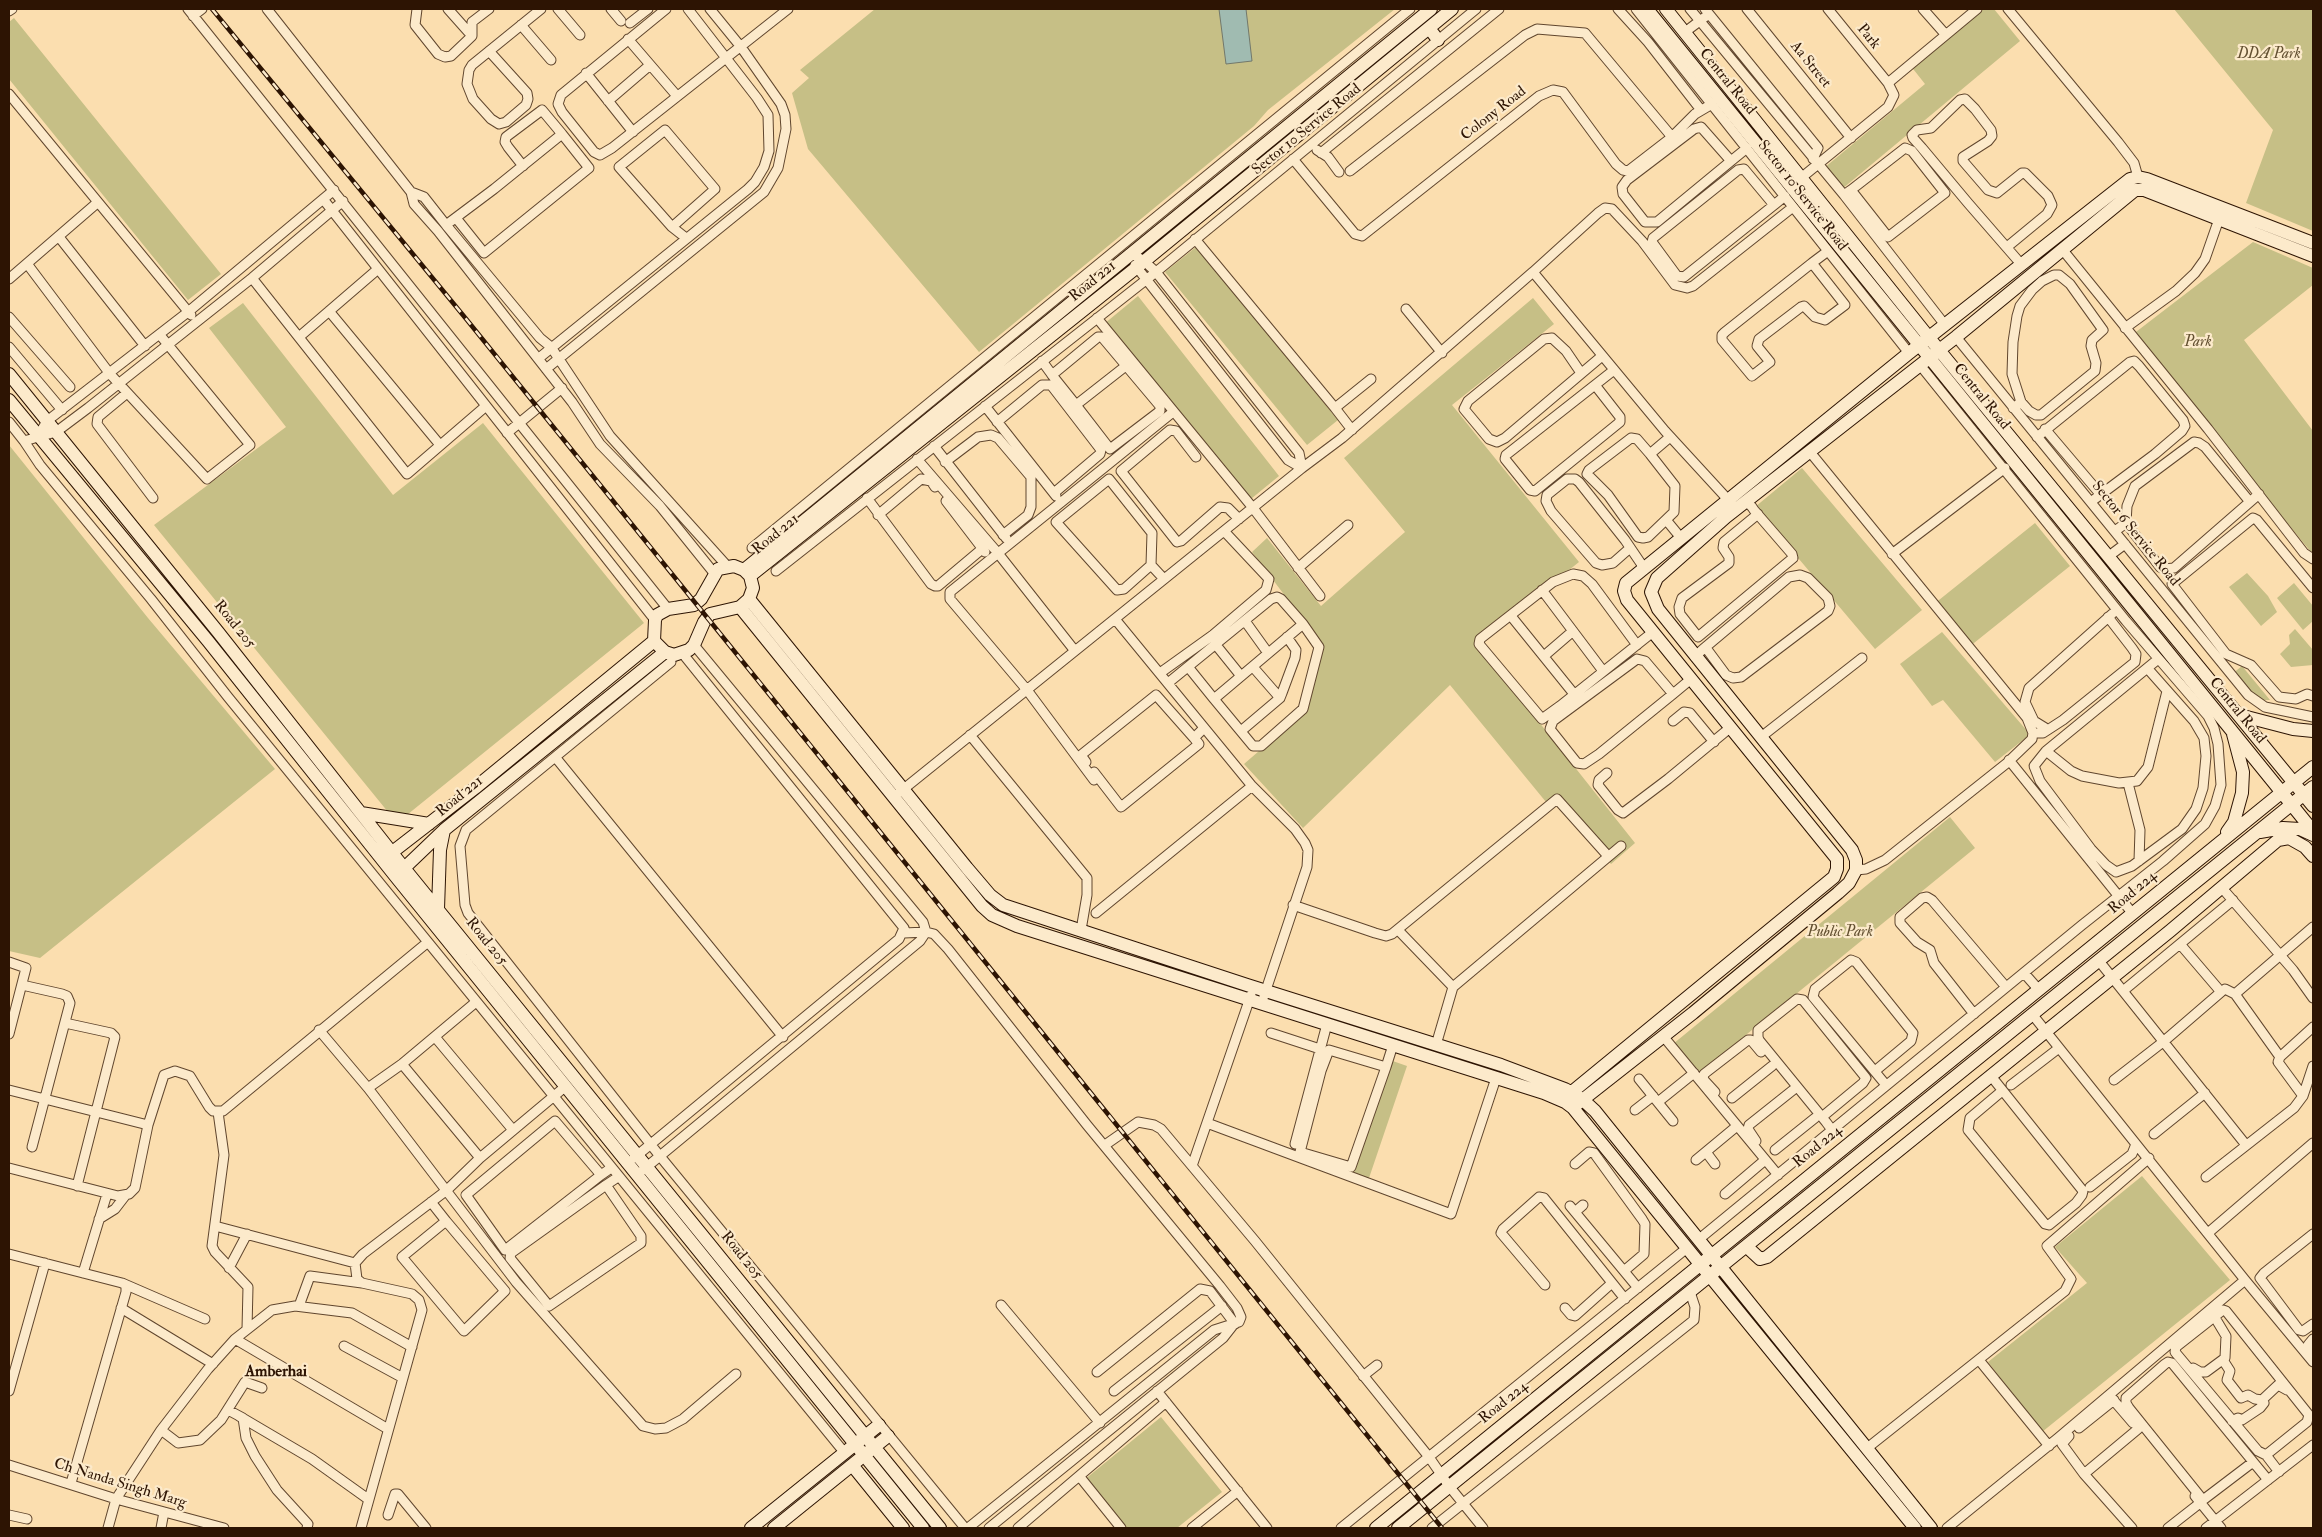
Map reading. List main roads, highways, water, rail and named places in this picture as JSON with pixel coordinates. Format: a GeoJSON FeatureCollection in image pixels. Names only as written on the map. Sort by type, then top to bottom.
{"type":"FeatureCollection","features":[{"type":"Feature","properties":{"kind":"main road","name":"Road 221"},"geometry":{"type":"LineString","coordinates":[[747,573],[1431,9]]}},
{"type":"Feature","properties":{"kind":"main road","name":"Road 221"},"geometry":{"type":"LineString","coordinates":[[747,573],[1140,265],[1452,9]]}},
{"type":"Feature","properties":{"kind":"main road","name":"Central Road"},"geometry":{"type":"LineString","coordinates":[[1647,9],[1680,57],[1913,349],[2087,562],[2232,729],[2313,831]]}},
{"type":"Feature","properties":{"kind":"main road","name":"Central Road"},"geometry":{"type":"LineString","coordinates":[[1666,9],[1939,350],[2294,783],[2309,791],[2313,806]]}},
{"type":"Feature","properties":{"kind":"main road"},"geometry":{"type":"LineString","coordinates":[[1429,28],[1438,40]]}},
{"type":"Feature","properties":{"kind":"main road"},"geometry":{"type":"LineString","coordinates":[[1383,31],[1391,41]]}},
{"type":"Feature","properties":{"kind":"main road"},"geometry":{"type":"LineString","coordinates":[[1573,1100],[1662,1036],[1838,893],[1849,883],[1856,870],[1856,860],[1852,850],[1658,609],[1652,598],[1653,584],[1657,578],[1737,503],[1913,349],[2130,179],[2138,177],[2313,243]]}},
{"type":"Feature","properties":{"kind":"main road"},"geometry":{"type":"LineString","coordinates":[[1573,1100],[1834,877],[1837,860],[1627,600],[1624,591],[1626,583],[1681,538],[1737,503],[1810,452],[1956,337],[2135,190],[2144,190],[2313,256]]}},
{"type":"Feature","properties":{"kind":"main road","name":"Road 205"},"geometry":{"type":"LineString","coordinates":[[9,374],[218,632],[361,813],[387,856]]}},
{"type":"Feature","properties":{"kind":"main road","name":"Road 205"},"geometry":{"type":"LineString","coordinates":[[9,400],[400,872],[566,1086],[642,1170],[861,1439],[919,1526]]}},
{"type":"Feature","properties":{"kind":"main road"},"geometry":{"type":"LineString","coordinates":[[728,567],[747,573],[753,588],[744,603],[710,614],[704,622],[694,645],[683,654],[668,657],[654,641],[657,615],[668,609],[690,606],[699,602],[718,569],[728,567]]}},
{"type":"Feature","properties":{"kind":"main road"},"geometry":{"type":"LineString","coordinates":[[744,603],[899,793],[982,906],[992,915],[1018,926],[1436,1044],[1501,1065],[1595,1111],[1698,1240],[1710,1276],[1915,1528]]}},
{"type":"Feature","properties":{"kind":"main road","name":"Road 221"},"geometry":{"type":"LineString","coordinates":[[387,856],[475,788],[654,641]]}},
{"type":"Feature","properties":{"kind":"main road","name":"Road 221"},"geometry":{"type":"LineString","coordinates":[[400,872],[444,830],[668,657]]}},
{"type":"Feature","properties":{"kind":"main road"},"geometry":{"type":"LineString","coordinates":[[2239,715],[2293,730],[2313,731]]}},
{"type":"Feature","properties":{"kind":"main road"},"geometry":{"type":"LineString","coordinates":[[2220,842],[2234,822],[2242,793],[2243,772],[2232,729]]}},
{"type":"Feature","properties":{"kind":"main road","name":"Road 224"},"geometry":{"type":"LineString","coordinates":[[1376,1528],[2313,767]]}},
{"type":"Feature","properties":{"kind":"main road","name":"Road 224"},"geometry":{"type":"LineString","coordinates":[[1398,1528],[2309,791]]}},
{"type":"Feature","properties":{"kind":"main road"},"geometry":{"type":"LineString","coordinates":[[899,793],[996,900],[1014,910],[1080,930],[1257,995],[1327,1024],[1496,1078],[1573,1100],[1687,1248],[1720,1268],[1930,1528]]}},
{"type":"Feature","properties":{"kind":"main road"},"geometry":{"type":"LineString","coordinates":[[361,813],[429,824]]}},
{"type":"Feature","properties":{"kind":"main road"},"geometry":{"type":"LineString","coordinates":[[2256,833],[2283,828],[2300,829],[2313,835]]}},
{"type":"Feature","properties":{"kind":"main road"},"geometry":{"type":"LineString","coordinates":[[438,909],[440,850],[444,830]]}},
{"type":"Feature","properties":{"kind":"main road"},"geometry":{"type":"LineString","coordinates":[[1746,1246],[1760,1259],[1767,1257],[2113,978],[2257,860],[2273,844],[2284,838],[2297,842],[2313,856]]}},
{"type":"Feature","properties":{"kind":"main road"},"geometry":{"type":"LineString","coordinates":[[2244,843],[2257,860]]}},
{"type":"Feature","properties":{"kind":"main road","name":"Road 205"},"geometry":{"type":"LineString","coordinates":[[400,872],[438,909],[632,1159]]}},
{"type":"Feature","properties":{"kind":"main road"},"geometry":{"type":"LineString","coordinates":[[751,1528],[879,1425]]}},
{"type":"Feature","properties":{"kind":"main road"},"geometry":{"type":"LineString","coordinates":[[774,1528],[888,1436]]}},
{"type":"Feature","properties":{"kind":"main road","name":"Road 205"},"geometry":{"type":"LineString","coordinates":[[869,1451],[940,1528]]}},
{"type":"Feature","properties":{"kind":"main road"},"geometry":{"type":"LineString","coordinates":[[852,1465],[903,1528]]}},
{"type":"Feature","properties":{"kind":"railway"},"geometry":{"type":"LineString","coordinates":[[212,9],[467,320],[1442,1528]]}},
{"type":"Feature","properties":{"kind":"district","name":"Amberhai"},"geometry":{"type":"Point","coordinates":[276,1373]}},
{"type":"Feature","properties":{"kind":"park label","name":"DDA Park"},"geometry":{"type":"Point","coordinates":[2269,55]}},
{"type":"Feature","properties":{"kind":"park label","name":"Park"},"geometry":{"type":"Point","coordinates":[2198,343]}},
{"type":"Feature","properties":{"kind":"park label","name":"Public Park"},"geometry":{"type":"Point","coordinates":[1840,933]}}]}
